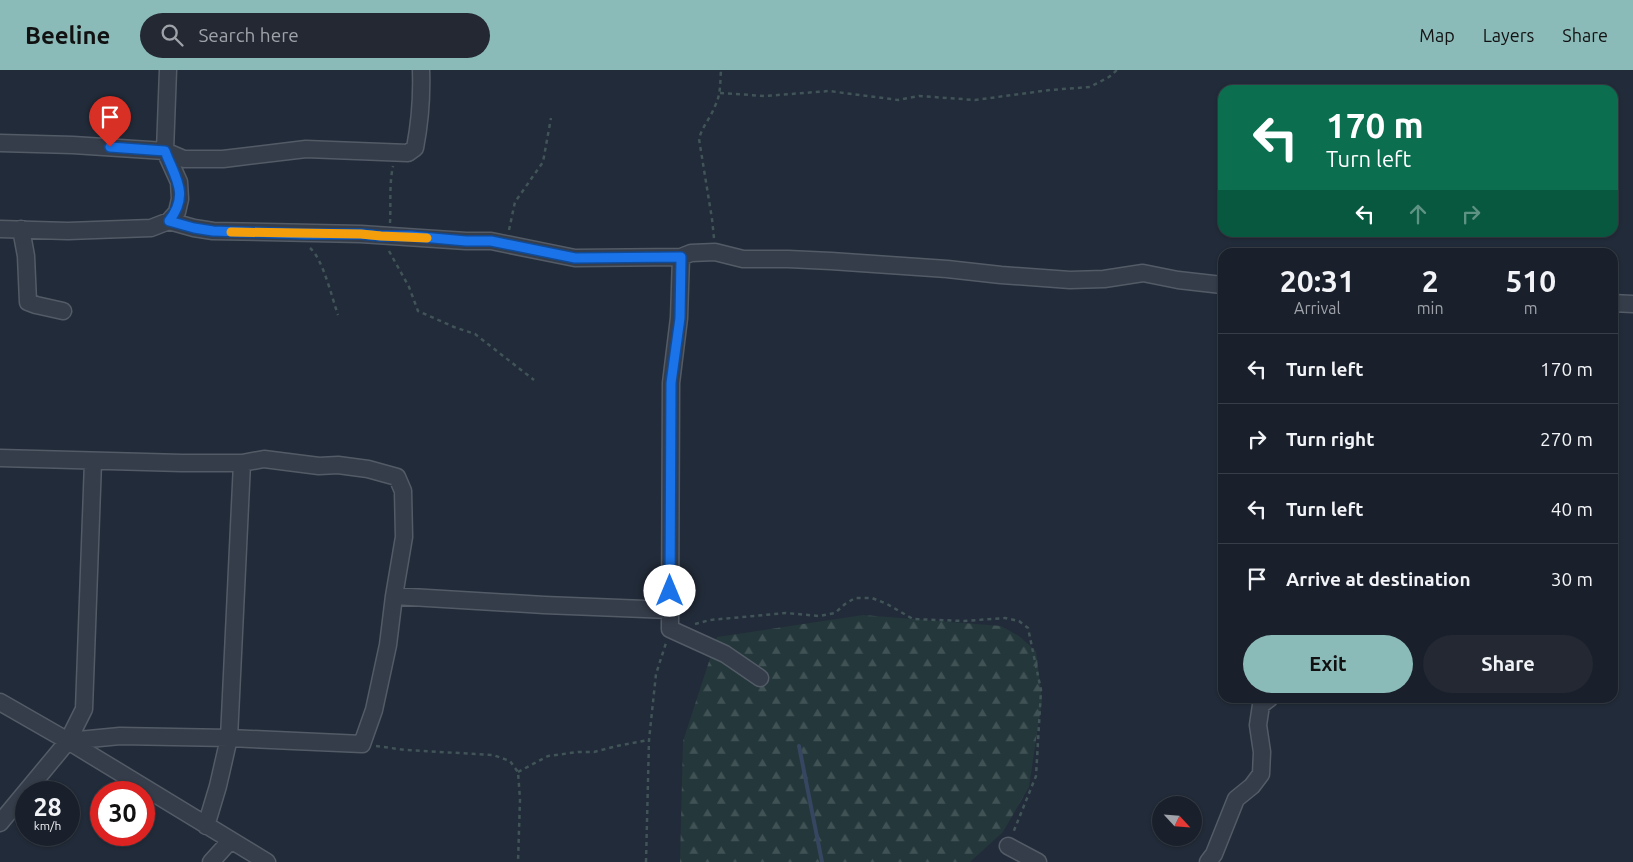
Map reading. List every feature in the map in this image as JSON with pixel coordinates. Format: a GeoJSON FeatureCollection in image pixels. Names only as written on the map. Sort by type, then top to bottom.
{"type":"FeatureCollection","features":[{"type":"Feature","properties":{"kind":"street"},"geometry":{"type":"LineString","coordinates":[[0,228],[68,231],[151,228],[169,221],[176,212],[180,199],[179,182],[165,151],[168,70]]}},
{"type":"Feature","properties":{"kind":"street"},"geometry":{"type":"LineString","coordinates":[[0,143],[73,145],[165,151],[184,159],[223,159],[306,149],[408,153],[415,148],[420,125],[422,98],[421,70]]}},
{"type":"Feature","properties":{"kind":"street"},"geometry":{"type":"LineString","coordinates":[[169,221],[213,231],[411,236],[505,243],[575,258],[681,257],[691,253],[715,252],[744,259],[831,261],[1070,280],[1104,279],[1143,273],[1178,280],[1218,285]]}},
{"type":"Feature","properties":{"kind":"street"},"geometry":{"type":"LineString","coordinates":[[21,230],[26,256],[28,302],[63,311]]}},
{"type":"Feature","properties":{"kind":"street"},"geometry":{"type":"LineString","coordinates":[[681,257],[680,318],[671,383],[670,629],[726,654],[760,678]]}},
{"type":"Feature","properties":{"kind":"street"},"geometry":{"type":"LineString","coordinates":[[1618,303],[1633,304]]}},
{"type":"Feature","properties":{"kind":"street"},"geometry":{"type":"LineString","coordinates":[[0,458],[93,462],[242,463],[264,459],[319,466],[338,464],[368,469],[397,478],[403,491],[404,537],[388,645],[374,710],[362,744],[229,738],[120,736],[68,742]]}},
{"type":"Feature","properties":{"kind":"street"},"geometry":{"type":"LineString","coordinates":[[0,823],[68,742],[84,709],[93,462]]}},
{"type":"Feature","properties":{"kind":"street"},"geometry":{"type":"LineString","coordinates":[[206,826],[229,738],[242,463]]}},
{"type":"Feature","properties":{"kind":"street"},"geometry":{"type":"LineString","coordinates":[[394,596],[670,610]]}},
{"type":"Feature","properties":{"kind":"street"},"geometry":{"type":"LineString","coordinates":[[0,702],[267,862]]}},
{"type":"Feature","properties":{"kind":"street"},"geometry":{"type":"LineString","coordinates":[[1208,862],[1214,854],[1236,799],[1252,786],[1261,774],[1262,752],[1258,725],[1261,705],[1264,703]]}},
{"type":"Feature","properties":{"kind":"street"},"geometry":{"type":"LineString","coordinates":[[211,862],[230,841]]}},
{"type":"Feature","properties":{"kind":"street"},"geometry":{"type":"LineString","coordinates":[[1008,846],[1038,862]]}},
{"type":"Feature","properties":{"kind":"path"},"geometry":{"type":"LineString","coordinates":[[715,252],[712,219],[699,139],[720,93],[721,70]]}},
{"type":"Feature","properties":{"kind":"path"},"geometry":{"type":"LineString","coordinates":[[720,93],[765,96],[829,92],[898,100],[919,96],[975,100],[1050,90],[1090,87],[1118,70]]}},
{"type":"Feature","properties":{"kind":"path"},"geometry":{"type":"LineString","coordinates":[[505,243],[515,202],[543,162],[551,118]]}},
{"type":"Feature","properties":{"kind":"path"},"geometry":{"type":"LineString","coordinates":[[395,152],[385,236],[418,311],[475,334],[534,380]]}},
{"type":"Feature","properties":{"kind":"path"},"geometry":{"type":"LineString","coordinates":[[293,234],[313,250],[324,272],[338,315]]}},
{"type":"Feature","properties":{"kind":"path"},"geometry":{"type":"LineString","coordinates":[[646,862],[649,740],[656,674],[670,629],[710,620],[744,616],[786,613],[819,616],[835,613],[855,598],[872,598],[913,618],[964,621],[1005,618],[1019,621],[1028,628],[1041,690],[1036,776],[1008,846]]}},
{"type":"Feature","properties":{"kind":"path"},"geometry":{"type":"LineString","coordinates":[[518,772],[548,756],[594,752],[649,740]]}},
{"type":"Feature","properties":{"kind":"path"},"geometry":{"type":"LineString","coordinates":[[362,744],[406,750],[492,755],[510,760],[518,772],[520,799],[518,862]]}},
{"type":"Feature","properties":{"kind":"green space"},"geometry":{"type":"Polygon","coordinates":[[[863,615],[1001,626],[1019,636],[1036,651],[1042,700],[1029,787],[1003,832],[970,862],[680,862],[683,741],[717,637],[863,615]]]}},
{"type":"Feature","properties":{"kind":"waterway"},"geometry":{"type":"LineString","coordinates":[[799,746],[822,862]]}},
{"type":"Feature","properties":{"kind":"slow traffic"},"geometry":{"type":"LineString","coordinates":[[231,232],[361,234],[427,238]]}},
{"type":"Feature","properties":{"kind":"route"},"geometry":{"type":"LineString","coordinates":[[110,147],[165,151],[179,182],[180,199],[176,212],[169,221],[194,228],[213,231],[361,234],[491,241],[575,258],[614,256],[681,257],[680,318],[671,383],[670,591]]}}]}
